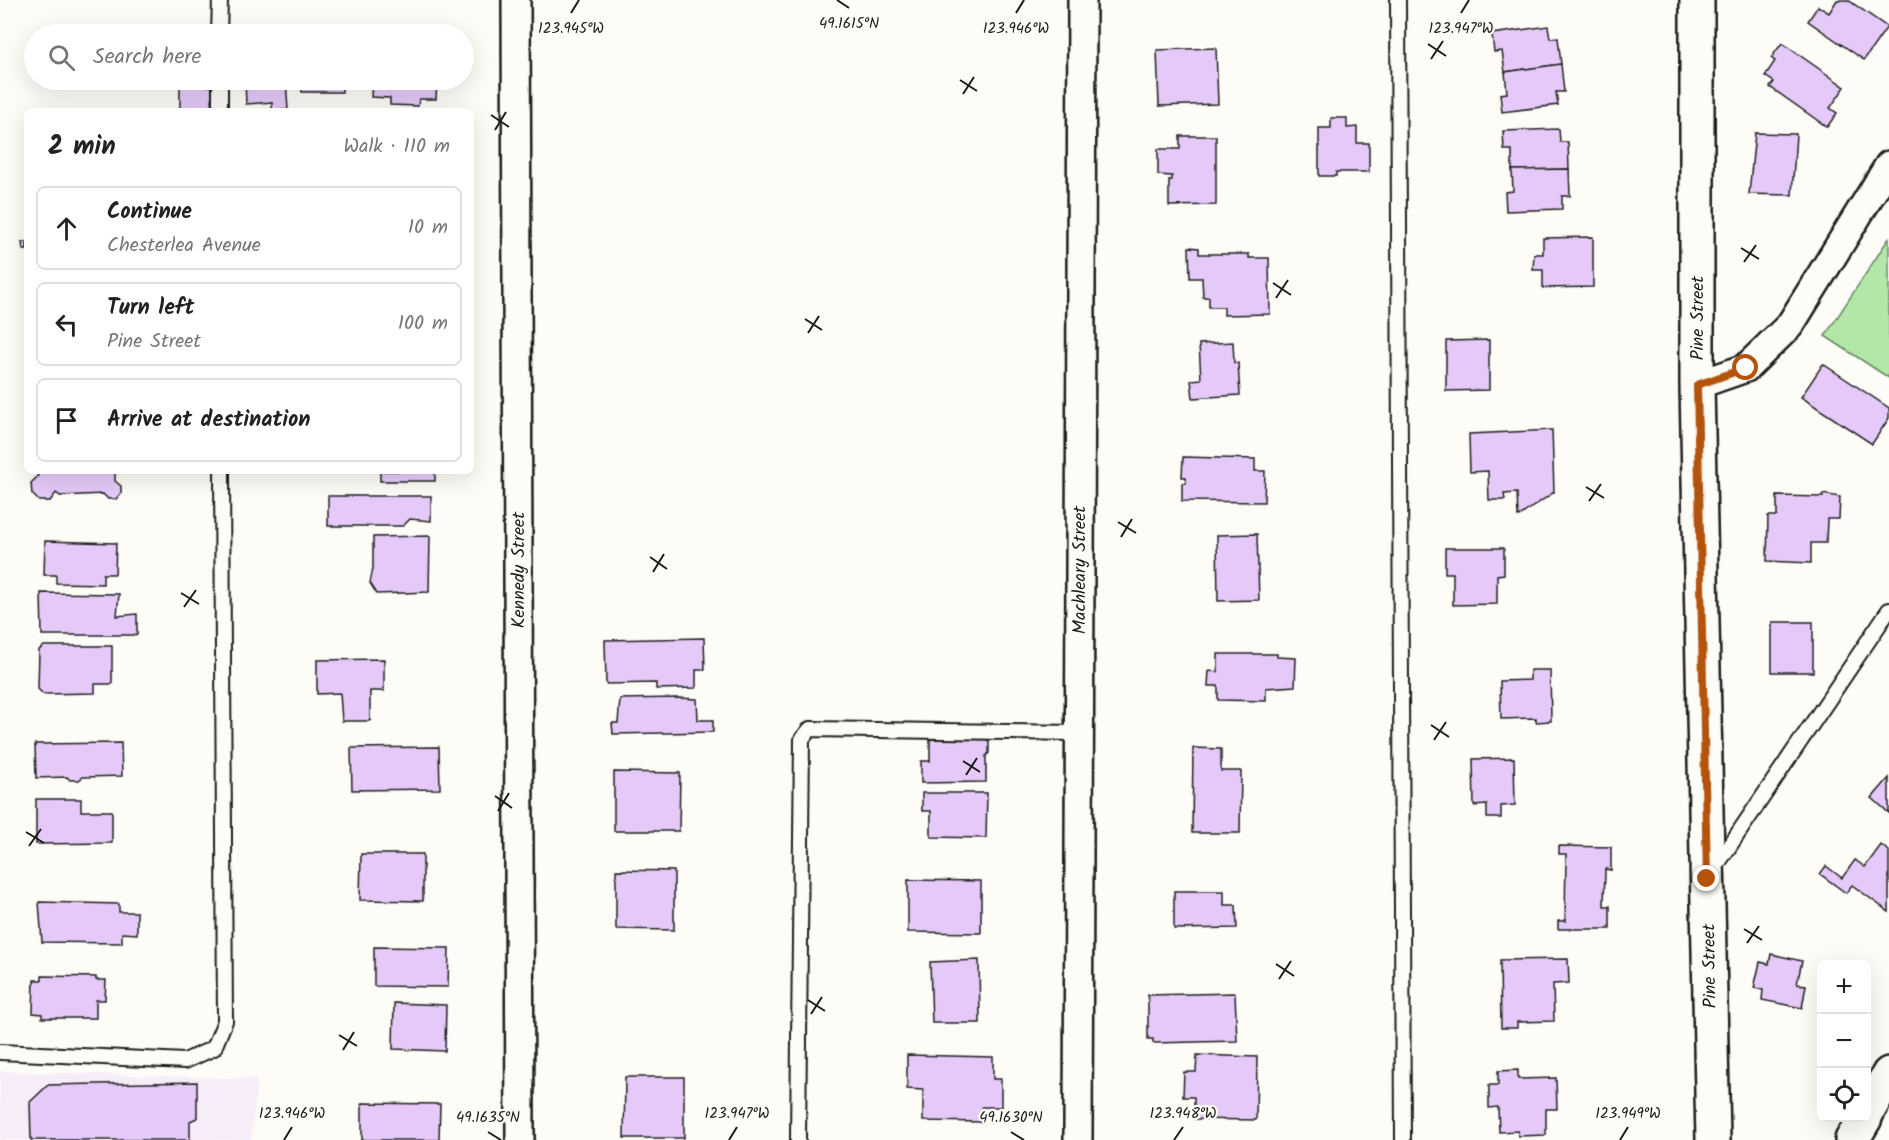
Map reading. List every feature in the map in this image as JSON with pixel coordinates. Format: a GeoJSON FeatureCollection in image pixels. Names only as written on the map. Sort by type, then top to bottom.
{"type":"FeatureCollection","features":[{"type":"Feature","properties":{"kind":"street","name":"Kennedy Street"},"geometry":{"type":"LineString","coordinates":[[516,0],[520,1140]]}},
{"type":"Feature","properties":{"kind":"street","name":"Machleary Street"},"geometry":{"type":"LineString","coordinates":[[1078,1140],[1082,0]]}},
{"type":"Feature","properties":{"kind":"street","name":"Pine Street"},"geometry":{"type":"LineString","coordinates":[[1697,0],[1697,385],[1713,1140]]}},
{"type":"Feature","properties":{"kind":"street"},"geometry":{"type":"LineString","coordinates":[[1697,385],[1746,368],[1790,325],[1889,165]]}},
{"type":"Feature","properties":{"kind":"street"},"geometry":{"type":"LineString","coordinates":[[1871,1107],[1889,1074]]}},
{"type":"Feature","properties":{"kind":"street"},"geometry":{"type":"LineString","coordinates":[[1852,1140],[1862,1122]]}},
{"type":"Feature","properties":{"kind":"lane"},"geometry":{"type":"LineString","coordinates":[[219,24],[220,0]]}},
{"type":"Feature","properties":{"kind":"lane"},"geometry":{"type":"LineString","coordinates":[[1398,0],[1403,1140]]}},
{"type":"Feature","properties":{"kind":"lane"},"geometry":{"type":"LineString","coordinates":[[220,90],[220,108]]}},
{"type":"Feature","properties":{"kind":"lane"},"geometry":{"type":"LineString","coordinates":[[0,1052],[185,1061],[214,1048],[225,1021],[222,474]]}},
{"type":"Feature","properties":{"kind":"lane"},"geometry":{"type":"LineString","coordinates":[[1707,879],[1889,610]]}},
{"type":"Feature","properties":{"kind":"lane"},"geometry":{"type":"LineString","coordinates":[[798,1140],[802,739],[810,729],[1078,733]]}},
{"type":"Feature","properties":{"kind":"shaded area"},"geometry":{"type":"Polygon","coordinates":[[[0,1071],[257,1079],[251,1140],[0,1140],[0,1071]]]}},
{"type":"Feature","properties":{"kind":"green space"},"geometry":{"type":"Polygon","coordinates":[[[1889,238],[1889,378],[1825,336],[1889,238]]]}},
{"type":"Feature","properties":{"kind":"building"},"geometry":{"type":"Polygon","coordinates":[[[1837,0],[1848,0],[1887,27],[1864,60],[1808,21],[1818,6],[1829,13],[1837,0]]]}},
{"type":"Feature","properties":{"kind":"building"},"geometry":{"type":"Polygon","coordinates":[[[1548,26],[1550,38],[1558,38],[1561,64],[1505,72],[1502,51],[1494,52],[1492,34],[1548,26]]]}},
{"type":"Feature","properties":{"kind":"building"},"geometry":{"type":"Polygon","coordinates":[[[1782,43],[1845,87],[1830,108],[1837,113],[1827,127],[1770,87],[1774,82],[1765,76],[1775,61],[1771,58],[1782,43]]]}},
{"type":"Feature","properties":{"kind":"building"},"geometry":{"type":"Polygon","coordinates":[[[1216,48],[1218,104],[1159,106],[1157,50],[1216,48]]]}},
{"type":"Feature","properties":{"kind":"building"},"geometry":{"type":"Polygon","coordinates":[[[1561,64],[1564,92],[1556,92],[1558,105],[1502,112],[1500,94],[1507,93],[1505,72],[1561,64]]]}},
{"type":"Feature","properties":{"kind":"building"},"geometry":{"type":"Polygon","coordinates":[[[180,90],[212,90],[212,108],[180,108],[180,90]]]}},
{"type":"Feature","properties":{"kind":"building"},"geometry":{"type":"Polygon","coordinates":[[[245,90],[287,90],[288,108],[272,108],[272,102],[246,104],[245,90]]]}},
{"type":"Feature","properties":{"kind":"building"},"geometry":{"type":"Polygon","coordinates":[[[302,90],[342,90],[342,92],[302,92],[302,90]]]}},
{"type":"Feature","properties":{"kind":"building"},"geometry":{"type":"Polygon","coordinates":[[[371,90],[436,90],[436,99],[419,99],[418,106],[390,105],[390,98],[371,97],[371,90]]]}},
{"type":"Feature","properties":{"kind":"building"},"geometry":{"type":"Polygon","coordinates":[[[1331,118],[1347,118],[1347,128],[1357,127],[1357,143],[1369,143],[1369,172],[1336,172],[1336,176],[1319,176],[1319,128],[1331,128],[1331,118]]]}},
{"type":"Feature","properties":{"kind":"building"},"geometry":{"type":"Polygon","coordinates":[[[1559,129],[1560,142],[1568,142],[1569,169],[1512,170],[1512,150],[1504,150],[1503,131],[1559,129]]]}},
{"type":"Feature","properties":{"kind":"building"},"geometry":{"type":"Polygon","coordinates":[[[1755,133],[1796,134],[1792,195],[1749,194],[1755,133]]]}},
{"type":"Feature","properties":{"kind":"building"},"geometry":{"type":"Polygon","coordinates":[[[1180,136],[1216,136],[1216,205],[1169,206],[1169,180],[1172,180],[1172,176],[1158,175],[1158,149],[1180,149],[1180,136]]]}},
{"type":"Feature","properties":{"kind":"building"},"geometry":{"type":"Polygon","coordinates":[[[1569,169],[1570,196],[1562,196],[1562,209],[1506,211],[1505,192],[1513,191],[1512,170],[1569,169]]]}},
{"type":"Feature","properties":{"kind":"building"},"geometry":{"type":"Polygon","coordinates":[[[1593,237],[1593,287],[1543,288],[1543,270],[1533,270],[1534,254],[1543,254],[1543,238],[1593,237]]]}},
{"type":"Feature","properties":{"kind":"building"},"geometry":{"type":"Polygon","coordinates":[[[1189,247],[1199,248],[1199,254],[1249,254],[1249,258],[1269,258],[1270,314],[1224,315],[1224,307],[1209,307],[1209,297],[1203,297],[1202,278],[1190,278],[1189,247]]]}},
{"type":"Feature","properties":{"kind":"building"},"geometry":{"type":"Polygon","coordinates":[[[1489,340],[1489,390],[1446,391],[1446,341],[1489,340]]]}},
{"type":"Feature","properties":{"kind":"building"},"geometry":{"type":"Polygon","coordinates":[[[1233,342],[1234,363],[1238,363],[1240,395],[1193,398],[1191,380],[1201,379],[1199,344],[1233,342]]]}},
{"type":"Feature","properties":{"kind":"building"},"geometry":{"type":"Polygon","coordinates":[[[1823,364],[1889,408],[1889,418],[1872,444],[1801,397],[1823,364]]]}},
{"type":"Feature","properties":{"kind":"building"},"geometry":{"type":"Polygon","coordinates":[[[1552,430],[1554,492],[1518,517],[1517,493],[1504,494],[1505,500],[1489,500],[1488,471],[1470,472],[1469,434],[1552,430]]]}},
{"type":"Feature","properties":{"kind":"building"},"geometry":{"type":"Polygon","coordinates":[[[1183,457],[1255,459],[1255,471],[1265,471],[1264,502],[1182,501],[1182,483],[1186,483],[1186,477],[1182,477],[1183,457]]]}},
{"type":"Feature","properties":{"kind":"building"},"geometry":{"type":"Polygon","coordinates":[[[36,474],[115,474],[115,481],[121,486],[121,493],[116,499],[108,499],[103,494],[60,496],[56,493],[50,501],[39,501],[32,494],[31,483],[38,476],[36,474]]]}},
{"type":"Feature","properties":{"kind":"building"},"geometry":{"type":"Polygon","coordinates":[[[380,474],[435,474],[435,481],[380,481],[380,474]]]}},
{"type":"Feature","properties":{"kind":"building"},"geometry":{"type":"Polygon","coordinates":[[[1823,494],[1840,497],[1839,519],[1827,519],[1826,543],[1811,543],[1811,563],[1767,561],[1768,516],[1777,516],[1777,496],[1823,497],[1823,494]]]}},
{"type":"Feature","properties":{"kind":"building"},"geometry":{"type":"Polygon","coordinates":[[[328,496],[431,496],[431,521],[410,519],[403,526],[328,526],[328,496]]]}},
{"type":"Feature","properties":{"kind":"building"},"geometry":{"type":"Polygon","coordinates":[[[1257,534],[1259,600],[1218,601],[1217,535],[1257,534]]]}},
{"type":"Feature","properties":{"kind":"building"},"geometry":{"type":"Polygon","coordinates":[[[430,536],[429,592],[377,594],[370,583],[373,568],[373,537],[430,536]]]}},
{"type":"Feature","properties":{"kind":"building"},"geometry":{"type":"Polygon","coordinates":[[[45,541],[116,543],[115,574],[103,574],[103,584],[56,583],[56,575],[44,575],[45,541]]]}},
{"type":"Feature","properties":{"kind":"building"},"geometry":{"type":"Polygon","coordinates":[[[1445,548],[1504,548],[1504,574],[1497,575],[1497,604],[1453,605],[1453,573],[1445,573],[1445,548]]]}},
{"type":"Feature","properties":{"kind":"building"},"geometry":{"type":"Polygon","coordinates":[[[41,593],[119,594],[117,616],[137,614],[137,635],[42,635],[41,593]]]}},
{"type":"Feature","properties":{"kind":"building"},"geometry":{"type":"Polygon","coordinates":[[[1772,622],[1813,622],[1813,672],[1772,672],[1772,622]]]}},
{"type":"Feature","properties":{"kind":"building"},"geometry":{"type":"Polygon","coordinates":[[[704,638],[705,670],[696,670],[696,688],[656,689],[656,683],[606,684],[605,640],[704,638]]]}},
{"type":"Feature","properties":{"kind":"building"},"geometry":{"type":"Polygon","coordinates":[[[44,646],[112,646],[112,684],[95,684],[95,693],[43,694],[38,689],[39,650],[44,646]]]}},
{"type":"Feature","properties":{"kind":"building"},"geometry":{"type":"Polygon","coordinates":[[[1218,654],[1277,654],[1277,657],[1296,658],[1295,686],[1266,688],[1266,701],[1218,700],[1218,686],[1208,686],[1209,671],[1218,672],[1218,654]]]}},
{"type":"Feature","properties":{"kind":"building"},"geometry":{"type":"Polygon","coordinates":[[[384,659],[384,691],[370,691],[370,721],[342,721],[340,693],[317,694],[317,660],[384,659]]]}},
{"type":"Feature","properties":{"kind":"building"},"geometry":{"type":"Polygon","coordinates":[[[1530,670],[1550,670],[1551,721],[1536,722],[1536,718],[1501,719],[1500,681],[1530,680],[1530,670]]]}},
{"type":"Feature","properties":{"kind":"building"},"geometry":{"type":"Polygon","coordinates":[[[620,699],[697,699],[698,720],[713,720],[713,732],[613,734],[612,723],[618,723],[620,699]]]}},
{"type":"Feature","properties":{"kind":"building"},"geometry":{"type":"Polygon","coordinates":[[[986,738],[989,742],[989,753],[986,756],[986,782],[921,783],[921,761],[930,761],[930,739],[986,738]]]}},
{"type":"Feature","properties":{"kind":"building"},"geometry":{"type":"Polygon","coordinates":[[[121,743],[122,776],[83,777],[79,780],[70,780],[67,777],[36,778],[35,744],[121,743]]]}},
{"type":"Feature","properties":{"kind":"building"},"geometry":{"type":"Polygon","coordinates":[[[439,747],[440,789],[352,790],[351,748],[439,747]]]}},
{"type":"Feature","properties":{"kind":"building"},"geometry":{"type":"Polygon","coordinates":[[[1193,748],[1221,749],[1221,771],[1241,771],[1240,833],[1192,833],[1193,748]]]}},
{"type":"Feature","properties":{"kind":"building"},"geometry":{"type":"Polygon","coordinates":[[[1514,758],[1515,805],[1501,806],[1501,818],[1487,818],[1487,805],[1474,806],[1473,759],[1514,758]]]}},
{"type":"Feature","properties":{"kind":"building"},"geometry":{"type":"Polygon","coordinates":[[[614,772],[680,773],[679,831],[614,831],[614,772]]]}},
{"type":"Feature","properties":{"kind":"building"},"geometry":{"type":"Polygon","coordinates":[[[1889,778],[1889,813],[1872,798],[1889,778]]]}},
{"type":"Feature","properties":{"kind":"building"},"geometry":{"type":"Polygon","coordinates":[[[922,793],[987,793],[986,838],[931,837],[931,811],[922,811],[922,793]]]}},
{"type":"Feature","properties":{"kind":"building"},"geometry":{"type":"Polygon","coordinates":[[[36,799],[81,799],[81,811],[112,811],[112,843],[36,844],[36,799]]]}},
{"type":"Feature","properties":{"kind":"building"},"geometry":{"type":"Polygon","coordinates":[[[1881,845],[1889,851],[1889,912],[1852,885],[1846,893],[1820,874],[1826,866],[1842,878],[1855,860],[1865,867],[1881,845]]]}},
{"type":"Feature","properties":{"kind":"building"},"geometry":{"type":"Polygon","coordinates":[[[1559,846],[1611,847],[1611,870],[1605,869],[1604,906],[1610,906],[1610,929],[1558,929],[1558,921],[1565,921],[1566,854],[1559,854],[1559,846]]]}},
{"type":"Feature","properties":{"kind":"building"},"geometry":{"type":"Polygon","coordinates":[[[361,854],[423,854],[423,901],[360,900],[361,854]]]}},
{"type":"Feature","properties":{"kind":"building"},"geometry":{"type":"Polygon","coordinates":[[[616,870],[674,871],[674,930],[616,929],[616,870]]]}},
{"type":"Feature","properties":{"kind":"building"},"geometry":{"type":"Polygon","coordinates":[[[908,880],[981,881],[981,933],[908,932],[908,880]]]}},
{"type":"Feature","properties":{"kind":"building"},"geometry":{"type":"Polygon","coordinates":[[[1174,891],[1224,891],[1224,905],[1236,905],[1237,928],[1174,929],[1174,891]]]}},
{"type":"Feature","properties":{"kind":"building"},"geometry":{"type":"Polygon","coordinates":[[[39,902],[119,904],[119,912],[137,912],[137,934],[122,933],[122,943],[42,942],[39,902]]]}},
{"type":"Feature","properties":{"kind":"building"},"geometry":{"type":"Polygon","coordinates":[[[374,947],[449,948],[448,987],[374,986],[374,947]]]}},
{"type":"Feature","properties":{"kind":"building"},"geometry":{"type":"Polygon","coordinates":[[[1771,954],[1802,961],[1797,984],[1806,985],[1802,1008],[1762,1000],[1763,990],[1754,988],[1760,962],[1769,964],[1771,954]]]}},
{"type":"Feature","properties":{"kind":"building"},"geometry":{"type":"Polygon","coordinates":[[[1568,959],[1569,983],[1553,984],[1554,1021],[1517,1022],[1517,1028],[1501,1028],[1500,960],[1568,959]]]}},
{"type":"Feature","properties":{"kind":"building"},"geometry":{"type":"Polygon","coordinates":[[[979,960],[980,1023],[932,1023],[930,962],[979,960]]]}},
{"type":"Feature","properties":{"kind":"building"},"geometry":{"type":"Polygon","coordinates":[[[42,976],[96,977],[96,980],[106,980],[105,1000],[96,1000],[96,1018],[42,1018],[42,1014],[33,1013],[34,980],[42,980],[42,976]]]}},
{"type":"Feature","properties":{"kind":"building"},"geometry":{"type":"Polygon","coordinates":[[[1235,993],[1237,1041],[1153,1043],[1153,1039],[1148,1039],[1148,995],[1235,993]]]}},
{"type":"Feature","properties":{"kind":"building"},"geometry":{"type":"Polygon","coordinates":[[[394,1003],[446,1005],[445,1051],[393,1049],[394,1003]]]}},
{"type":"Feature","properties":{"kind":"building"},"geometry":{"type":"Polygon","coordinates":[[[907,1055],[993,1057],[993,1079],[1001,1079],[1001,1107],[982,1107],[982,1122],[923,1121],[923,1090],[907,1089],[907,1055]]]}},
{"type":"Feature","properties":{"kind":"building"},"geometry":{"type":"Polygon","coordinates":[[[1197,1055],[1257,1057],[1256,1120],[1194,1119],[1194,1097],[1183,1097],[1184,1072],[1196,1072],[1197,1055]]]}},
{"type":"Feature","properties":{"kind":"building"},"geometry":{"type":"Polygon","coordinates":[[[1518,1070],[1518,1079],[1556,1078],[1557,1109],[1546,1109],[1546,1135],[1518,1136],[1518,1131],[1499,1132],[1498,1107],[1489,1108],[1489,1085],[1498,1085],[1498,1071],[1518,1070]]]}},
{"type":"Feature","properties":{"kind":"building"},"geometry":{"type":"Polygon","coordinates":[[[625,1077],[684,1077],[684,1138],[624,1138],[625,1077]]]}},
{"type":"Feature","properties":{"kind":"building"},"geometry":{"type":"Polygon","coordinates":[[[197,1082],[197,1118],[190,1121],[190,1140],[31,1140],[30,1102],[48,1085],[197,1082]]]}},
{"type":"Feature","properties":{"kind":"building"},"geometry":{"type":"Polygon","coordinates":[[[362,1103],[440,1104],[439,1140],[362,1140],[362,1103]]]}},
{"type":"Feature","properties":{"kind":"route"},"geometry":{"type":"LineString","coordinates":[[1707,879],[1697,385],[1746,368]]}}]}
